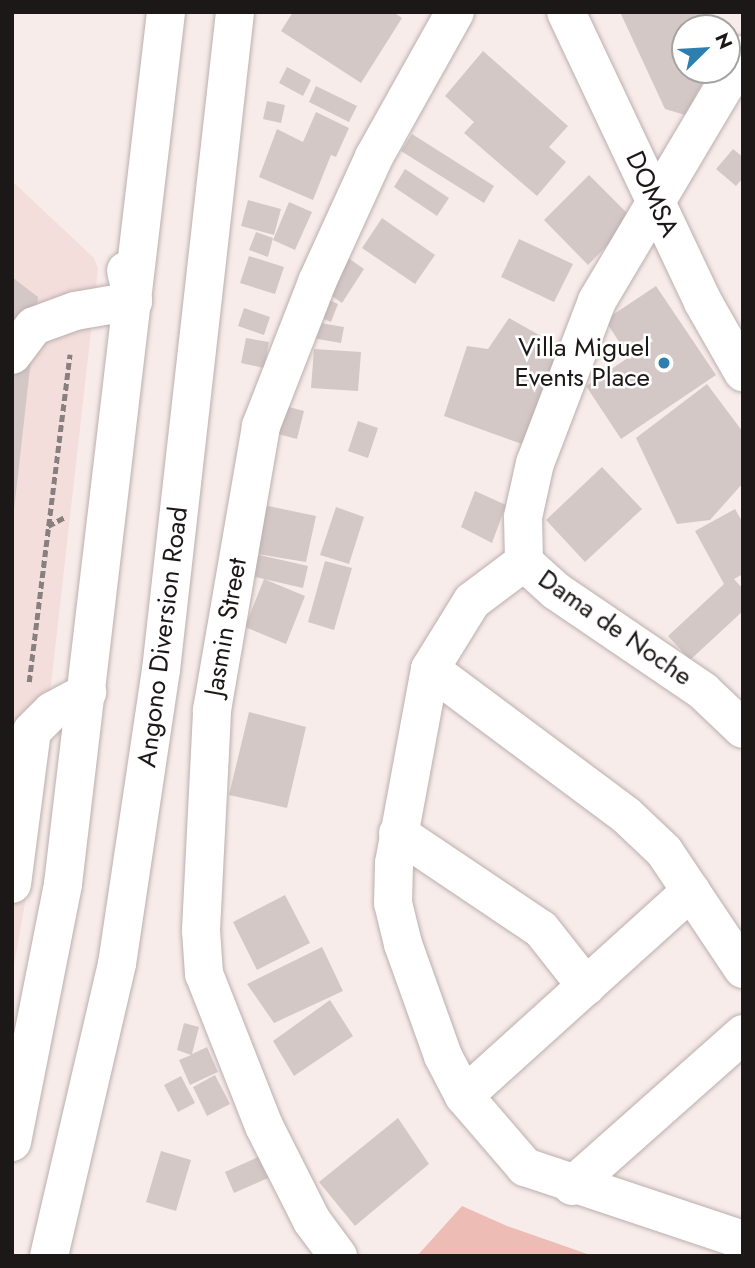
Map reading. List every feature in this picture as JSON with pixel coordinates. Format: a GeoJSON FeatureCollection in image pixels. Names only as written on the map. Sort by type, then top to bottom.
{"type":"FeatureCollection","features":[{"type":"Feature","properties":{"kind":"street"},"geometry":{"type":"LineString","coordinates":[[133,301],[122,254],[149,12]]}},
{"type":"Feature","properties":{"kind":"street"},"geometry":{"type":"LineString","coordinates":[[12,1142],[24,1033],[63,884],[166,12]]}},
{"type":"Feature","properties":{"kind":"street","name":"Angono Diversion Road"},"geometry":{"type":"LineString","coordinates":[[49,1256],[120,951],[161,670],[235,12]]}},
{"type":"Feature","properties":{"kind":"street","name":"Jasmin Street"},"geometry":{"type":"LineString","coordinates":[[338,1256],[312,1221],[264,1126],[204,974],[201,930],[212,710],[261,426],[317,282],[374,157],[455,12]]}},
{"type":"Feature","properties":{"kind":"street","name":"DOMSA"},"geometry":{"type":"LineString","coordinates":[[566,12],[703,302],[743,372]]}},
{"type":"Feature","properties":{"kind":"street","name":"Dama de Noche"},"geometry":{"type":"LineString","coordinates":[[743,55],[657,206],[597,301],[574,355],[535,463],[523,517],[524,562],[556,591],[703,691],[743,729]]}},
{"type":"Feature","properties":{"kind":"street"},"geometry":{"type":"LineString","coordinates":[[12,355],[34,326],[75,311],[133,301]]}},
{"type":"Feature","properties":{"kind":"street"},"geometry":{"type":"LineString","coordinates":[[524,562],[472,601],[430,669],[398,833],[393,903],[400,930],[443,1056],[464,1097],[525,1167],[572,1185],[738,1233]]}},
{"type":"Feature","properties":{"kind":"street"},"geometry":{"type":"LineString","coordinates":[[430,669],[626,815],[664,851],[743,969]]}},
{"type":"Feature","properties":{"kind":"street"},"geometry":{"type":"LineString","coordinates":[[12,884],[32,731],[52,711],[87,692]]}},
{"type":"Feature","properties":{"kind":"street"},"geometry":{"type":"LineString","coordinates":[[398,833],[541,929],[586,986]]}},
{"type":"Feature","properties":{"kind":"street"},"geometry":{"type":"LineString","coordinates":[[13,879],[63,884]]}},
{"type":"Feature","properties":{"kind":"street"},"geometry":{"type":"LineString","coordinates":[[464,1097],[691,891]]}},
{"type":"Feature","properties":{"kind":"street"},"geometry":{"type":"LineString","coordinates":[[572,1185],[743,1034]]}},
{"type":"Feature","properties":{"kind":"path"},"geometry":{"type":"LineString","coordinates":[[32,731],[27,698],[47,526],[67,356],[76,354]]}},
{"type":"Feature","properties":{"kind":"path"},"geometry":{"type":"LineString","coordinates":[[47,526],[65,517]]}},
{"type":"Feature","properties":{"kind":"shaded area"},"geometry":{"type":"Polygon","coordinates":[[[12,181],[94,258],[98,269],[29,880],[12,977],[12,181]]]}},
{"type":"Feature","properties":{"kind":"shaded area"},"geometry":{"type":"Polygon","coordinates":[[[462,1206],[507,1226],[593,1256],[417,1256],[462,1206]]]}},
{"type":"Feature","properties":{"kind":"building"},"geometry":{"type":"Polygon","coordinates":[[[293,12],[393,12],[402,18],[361,83],[281,31],[293,12]]]}},
{"type":"Feature","properties":{"kind":"building"},"geometry":{"type":"Polygon","coordinates":[[[620,12],[706,12],[671,14],[671,84],[702,84],[685,115],[665,109],[620,12]]]}},
{"type":"Feature","properties":{"kind":"building"},"geometry":{"type":"Polygon","coordinates":[[[483,51],[568,126],[549,147],[566,162],[537,196],[464,133],[474,122],[445,96],[483,51]]]}},
{"type":"Feature","properties":{"kind":"building"},"geometry":{"type":"Polygon","coordinates":[[[287,67],[311,80],[303,96],[279,83],[287,67]]]}},
{"type":"Feature","properties":{"kind":"building"},"geometry":{"type":"Polygon","coordinates":[[[316,86],[357,106],[349,122],[309,102],[316,86]]]}},
{"type":"Feature","properties":{"kind":"building"},"geometry":{"type":"Polygon","coordinates":[[[267,101],[285,105],[281,123],[263,119],[267,101]]]}},
{"type":"Feature","properties":{"kind":"building"},"geometry":{"type":"Polygon","coordinates":[[[316,112],[349,128],[336,157],[331,155],[313,200],[259,177],[277,129],[303,142],[316,112]]]}},
{"type":"Feature","properties":{"kind":"building"},"geometry":{"type":"Polygon","coordinates":[[[412,134],[494,186],[484,203],[401,151],[412,134]]]}},
{"type":"Feature","properties":{"kind":"building"},"geometry":{"type":"Polygon","coordinates":[[[733,149],[743,157],[743,178],[736,186],[716,169],[733,149]]]}},
{"type":"Feature","properties":{"kind":"building"},"geometry":{"type":"Polygon","coordinates":[[[405,169],[449,198],[437,216],[394,187],[405,169]]]}},
{"type":"Feature","properties":{"kind":"building"},"geometry":{"type":"Polygon","coordinates":[[[589,175],[633,219],[588,265],[544,220],[589,175]]]}},
{"type":"Feature","properties":{"kind":"building"},"geometry":{"type":"Polygon","coordinates":[[[248,200],[281,209],[274,235],[241,226],[248,200]]]}},
{"type":"Feature","properties":{"kind":"building"},"geometry":{"type":"Polygon","coordinates":[[[289,202],[312,212],[295,250],[273,240],[289,202]]]}},
{"type":"Feature","properties":{"kind":"building"},"geometry":{"type":"Polygon","coordinates":[[[382,218],[435,255],[415,284],[362,248],[382,218]]]}},
{"type":"Feature","properties":{"kind":"building"},"geometry":{"type":"Polygon","coordinates":[[[256,232],[273,238],[268,257],[249,250],[256,232]]]}},
{"type":"Feature","properties":{"kind":"building"},"geometry":{"type":"Polygon","coordinates":[[[519,239],[573,264],[554,302],[501,277],[519,239]]]}},
{"type":"Feature","properties":{"kind":"building"},"geometry":{"type":"Polygon","coordinates":[[[341,253],[364,269],[342,303],[319,287],[341,253]]]}},
{"type":"Feature","properties":{"kind":"building"},"geometry":{"type":"Polygon","coordinates":[[[249,256],[284,267],[275,294],[240,283],[249,256]]]}},
{"type":"Feature","properties":{"kind":"building"},"geometry":{"type":"Polygon","coordinates":[[[12,277],[38,297],[14,510],[12,510],[12,277]]]}},
{"type":"Feature","properties":{"kind":"building","name":"Villa Miguel Events Place"},"geometry":{"type":"Polygon","coordinates":[[[656,286],[716,375],[621,439],[586,386],[653,341],[649,335],[625,351],[605,320],[656,286]]]}},
{"type":"Feature","properties":{"kind":"building"},"geometry":{"type":"Polygon","coordinates":[[[317,295],[338,304],[331,322],[310,313],[317,295]]]}},
{"type":"Feature","properties":{"kind":"building"},"geometry":{"type":"Polygon","coordinates":[[[244,308],[270,317],[264,335],[238,326],[244,308]]]}},
{"type":"Feature","properties":{"kind":"building"},"geometry":{"type":"Polygon","coordinates":[[[509,318],[571,353],[530,447],[444,416],[467,346],[488,349],[509,318]]]}},
{"type":"Feature","properties":{"kind":"building"},"geometry":{"type":"Polygon","coordinates":[[[308,321],[344,327],[341,343],[306,337],[308,321]]]}},
{"type":"Feature","properties":{"kind":"building"},"geometry":{"type":"Polygon","coordinates":[[[246,338],[269,342],[264,368],[241,363],[246,338]]]}},
{"type":"Feature","properties":{"kind":"building"},"geometry":{"type":"Polygon","coordinates":[[[314,349],[361,352],[358,391],[311,388],[314,349]]]}},
{"type":"Feature","properties":{"kind":"building"},"geometry":{"type":"Polygon","coordinates":[[[707,384],[743,432],[743,483],[710,520],[677,524],[636,438],[707,384]]]}},
{"type":"Feature","properties":{"kind":"building"},"geometry":{"type":"Polygon","coordinates":[[[277,404],[304,411],[297,439],[270,432],[277,404]]]}},
{"type":"Feature","properties":{"kind":"building"},"geometry":{"type":"Polygon","coordinates":[[[358,421],[378,428],[368,458],[348,451],[358,421]]]}},
{"type":"Feature","properties":{"kind":"building"},"geometry":{"type":"Polygon","coordinates":[[[602,467],[642,509],[585,562],[546,520],[602,467]]]}},
{"type":"Feature","properties":{"kind":"building"},"geometry":{"type":"Polygon","coordinates":[[[475,491],[506,505],[492,543],[461,527],[475,491]]]}},
{"type":"Feature","properties":{"kind":"building"},"geometry":{"type":"Polygon","coordinates":[[[254,503],[316,516],[306,562],[251,553],[308,566],[303,588],[238,573],[254,503]]]}},
{"type":"Feature","properties":{"kind":"building"},"geometry":{"type":"Polygon","coordinates":[[[336,507],[364,517],[349,564],[320,555],[336,507]]]}},
{"type":"Feature","properties":{"kind":"building"},"geometry":{"type":"Polygon","coordinates":[[[735,509],[743,523],[743,574],[734,579],[743,589],[743,611],[690,660],[668,636],[724,584],[695,531],[735,509]]]}},
{"type":"Feature","properties":{"kind":"building"},"geometry":{"type":"Polygon","coordinates":[[[325,561],[352,568],[334,630],[308,622],[325,561]]]}},
{"type":"Feature","properties":{"kind":"building"},"geometry":{"type":"Polygon","coordinates":[[[264,579],[305,596],[286,644],[245,627],[264,579]]]}},
{"type":"Feature","properties":{"kind":"building"},"geometry":{"type":"Polygon","coordinates":[[[249,712],[306,727],[287,808],[229,795],[249,712]]]}},
{"type":"Feature","properties":{"kind":"building"},"geometry":{"type":"Polygon","coordinates":[[[285,895],[310,943],[257,970],[233,922],[285,895]]]}},
{"type":"Feature","properties":{"kind":"building"},"geometry":{"type":"Polygon","coordinates":[[[322,947],[343,991],[274,1023],[247,984],[322,947]]]}},
{"type":"Feature","properties":{"kind":"building"},"geometry":{"type":"Polygon","coordinates":[[[330,1000],[353,1036],[294,1076],[273,1041],[330,1000]]]}},
{"type":"Feature","properties":{"kind":"building"},"geometry":{"type":"Polygon","coordinates":[[[184,1023],[199,1027],[192,1054],[207,1047],[218,1072],[190,1085],[179,1060],[191,1055],[177,1050],[184,1023]]]}},
{"type":"Feature","properties":{"kind":"building"},"geometry":{"type":"Polygon","coordinates":[[[215,1075],[230,1104],[207,1116],[193,1087],[215,1075]]]}},
{"type":"Feature","properties":{"kind":"building"},"geometry":{"type":"Polygon","coordinates":[[[181,1076],[195,1103],[178,1112],[164,1085],[181,1076]]]}},
{"type":"Feature","properties":{"kind":"building"},"geometry":{"type":"Polygon","coordinates":[[[398,1118],[429,1164],[355,1226],[319,1182],[398,1118]]]}},
{"type":"Feature","properties":{"kind":"building"},"geometry":{"type":"Polygon","coordinates":[[[161,1151],[191,1160],[176,1211],[146,1202],[161,1151]]]}},
{"type":"Feature","properties":{"kind":"building"},"geometry":{"type":"Polygon","coordinates":[[[258,1157],[268,1178],[234,1193],[225,1172],[258,1157]]]}},
{"type":"Feature","properties":{"kind":"place","name":"Villa Miguel Events Place"},"geometry":{"type":"Point","coordinates":[664,363]}}]}
